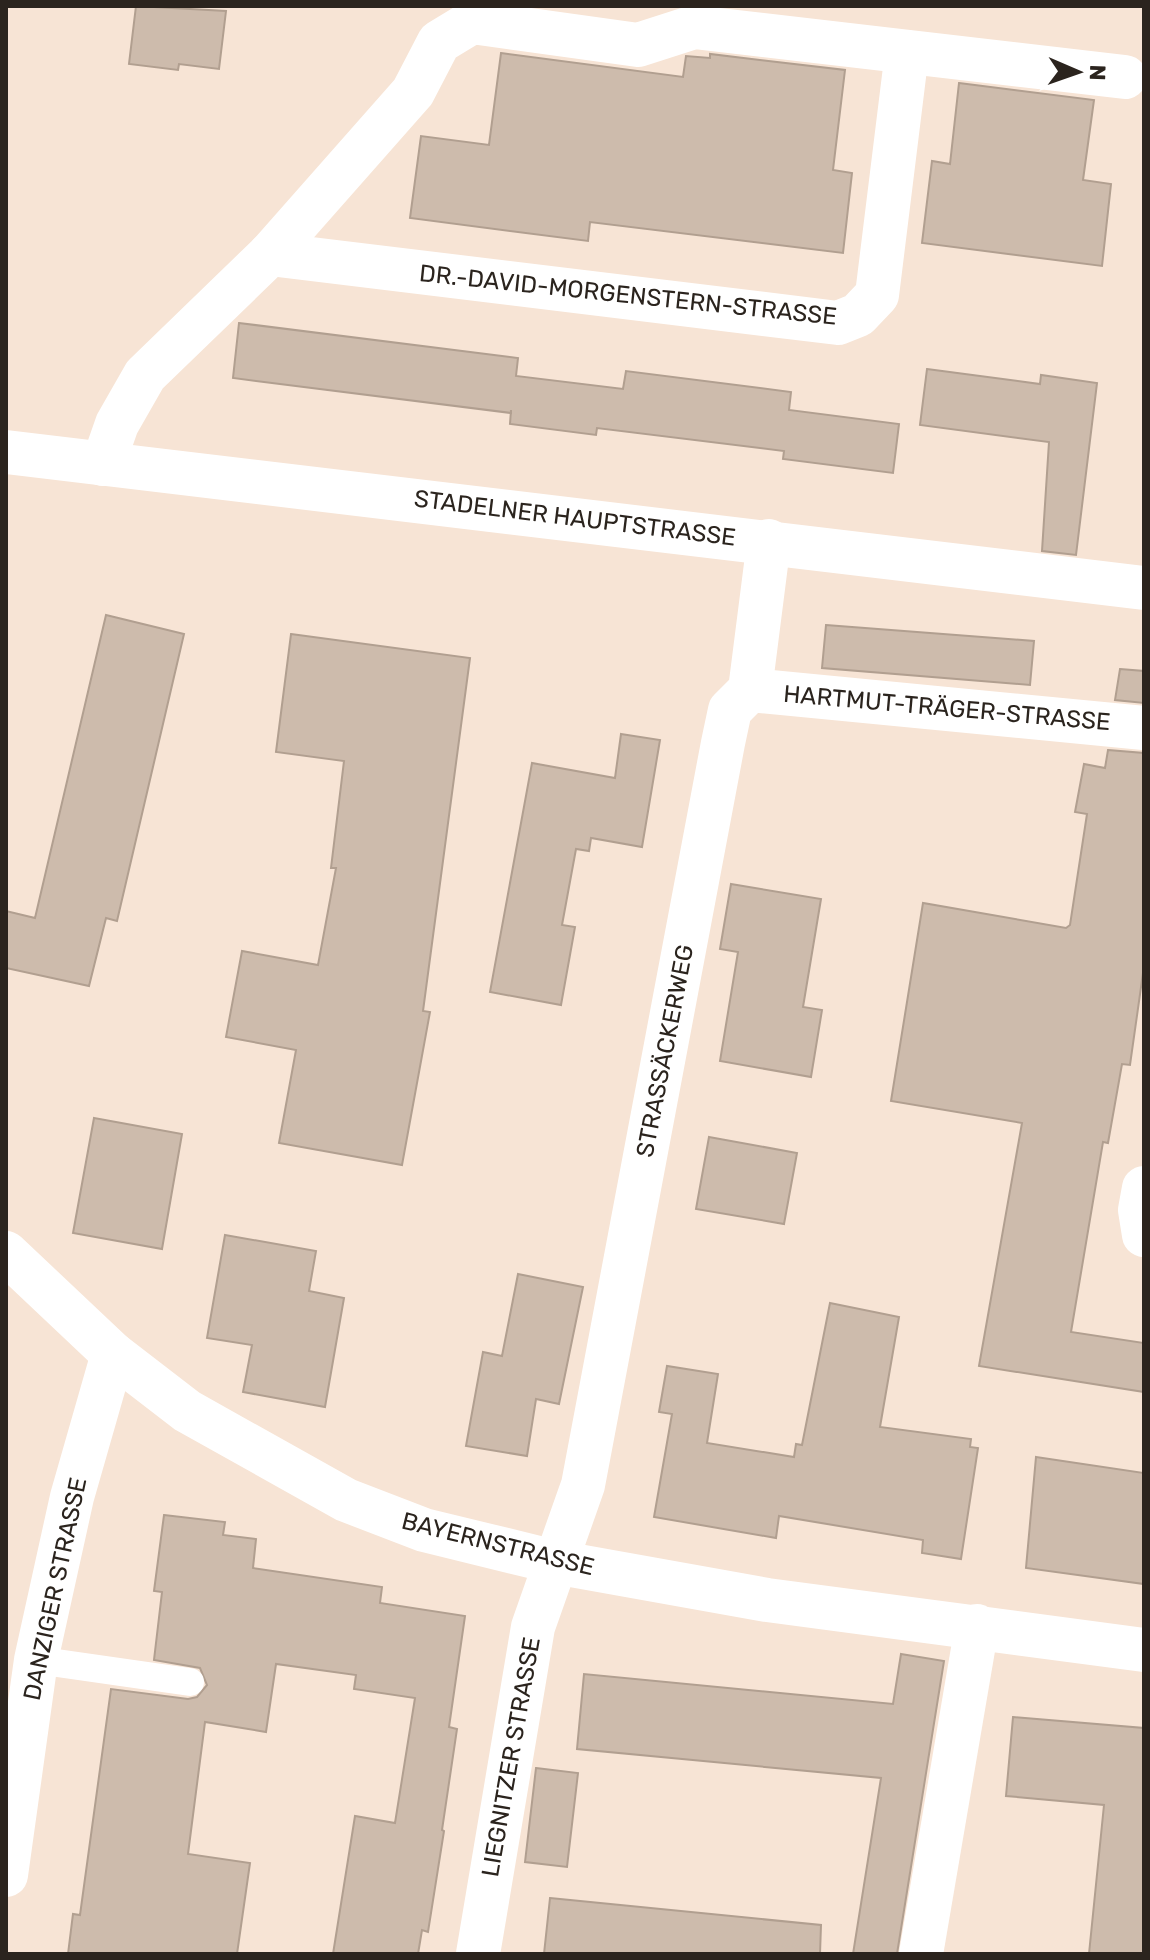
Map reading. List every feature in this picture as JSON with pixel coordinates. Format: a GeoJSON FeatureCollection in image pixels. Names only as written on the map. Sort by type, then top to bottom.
{"type":"FeatureCollection","features":[{"type":"Feature","properties":{"kind":"street"},"geometry":{"type":"LineString","coordinates":[[103,464],[117,424],[145,375],[270,254],[413,92],[439,42],[472,22],[638,45],[694,27],[1125,77]]}},
{"type":"Feature","properties":{"kind":"street","name":"DR.-DAVID-MORGENSTERN-STRASSE"},"geometry":{"type":"LineString","coordinates":[[270,254],[838,323],[858,315],[877,295],[907,52]]}},
{"type":"Feature","properties":{"kind":"street","name":"STADELNER HAUPTSTRASSE"},"geometry":{"type":"LineString","coordinates":[[6,452],[1144,588]]}},
{"type":"Feature","properties":{"kind":"street","name":"STRASSÄCKERWEG"},"geometry":{"type":"LineString","coordinates":[[555,1562],[583,1485],[730,710],[750,690],[769,541]]}},
{"type":"Feature","properties":{"kind":"street","name":"HARTMUT-TRÄGER-STRASSE"},"geometry":{"type":"LineString","coordinates":[[750,690],[1144,728]]}},
{"type":"Feature","properties":{"kind":"street"},"geometry":{"type":"LineString","coordinates":[[1144,1188],[1140,1210],[1144,1235]]}},
{"type":"Feature","properties":{"kind":"street","name":"BAYERNSTRASSE"},"geometry":{"type":"LineString","coordinates":[[6,1253],[113,1354],[187,1411],[346,1500],[424,1530],[555,1562],[767,1600],[1144,1650]]}},
{"type":"Feature","properties":{"kind":"street","name":"DANZIGER STRASSE"},"geometry":{"type":"LineString","coordinates":[[6,1875],[36,1660],[72,1497],[113,1354]]}},
{"type":"Feature","properties":{"kind":"street","name":"LIEGNITZER STRASSE"},"geometry":{"type":"LineString","coordinates":[[478,1954],[533,1627],[555,1562]]}},
{"type":"Feature","properties":{"kind":"street"},"geometry":{"type":"LineString","coordinates":[[921,1954],[977,1626]]}},
{"type":"Feature","properties":{"kind":"lane"},"geometry":{"type":"LineString","coordinates":[[36,1660],[190,1682]]}},
{"type":"Feature","properties":{"kind":"building"},"geometry":{"type":"Polygon","coordinates":[[[136,6],[226,11],[219,69],[179,64],[178,70],[129,64],[136,6]]]}},
{"type":"Feature","properties":{"kind":"building"},"geometry":{"type":"Polygon","coordinates":[[[501,53],[683,77],[686,56],[710,58],[710,54],[845,70],[833,170],[852,173],[843,253],[590,222],[588,241],[410,218],[421,136],[489,145],[501,53]]]}},
{"type":"Feature","properties":{"kind":"building"},"geometry":{"type":"Polygon","coordinates":[[[959,83],[1094,100],[1083,180],[1111,184],[1102,266],[922,243],[932,161],[950,164],[959,83]]]}},
{"type":"Feature","properties":{"kind":"building"},"geometry":{"type":"Polygon","coordinates":[[[239,323],[518,358],[516,376],[623,389],[626,371],[791,392],[789,410],[899,424],[893,473],[783,459],[784,451],[597,428],[596,435],[510,424],[511,413],[233,378],[239,323]]]}},
{"type":"Feature","properties":{"kind":"building"},"geometry":{"type":"Polygon","coordinates":[[[927,369],[1040,384],[1041,375],[1097,383],[1076,555],[1042,551],[1049,442],[920,425],[927,369]]]}},
{"type":"Feature","properties":{"kind":"building"},"geometry":{"type":"Polygon","coordinates":[[[106,615],[184,634],[117,921],[106,918],[89,986],[6,968],[6,911],[35,918],[106,615]]]}},
{"type":"Feature","properties":{"kind":"building"},"geometry":{"type":"Polygon","coordinates":[[[826,625],[1034,641],[1030,685],[822,668],[826,625]]]}},
{"type":"Feature","properties":{"kind":"building"},"geometry":{"type":"Polygon","coordinates":[[[291,634],[470,658],[423,1011],[430,1012],[402,1165],[279,1143],[296,1050],[226,1037],[242,951],[318,965],[336,868],[331,868],[344,761],[276,752],[291,634]]]}},
{"type":"Feature","properties":{"kind":"building"},"geometry":{"type":"Polygon","coordinates":[[[1120,669],[1144,671],[1144,703],[1115,700],[1120,669]]]}},
{"type":"Feature","properties":{"kind":"building"},"geometry":{"type":"Polygon","coordinates":[[[621,734],[660,740],[642,847],[591,838],[589,851],[576,849],[562,925],[575,927],[561,1005],[490,992],[532,763],[615,778],[621,734]]]}},
{"type":"Feature","properties":{"kind":"building"},"geometry":{"type":"Polygon","coordinates":[[[1108,750],[1144,753],[1144,966],[1130,1065],[1122,1064],[1108,1143],[1103,1142],[1071,1332],[1144,1343],[1144,1392],[979,1366],[1022,1123],[891,1101],[923,903],[1066,928],[1070,925],[1087,814],[1075,812],[1084,764],[1105,768],[1108,750]]]}},
{"type":"Feature","properties":{"kind":"building"},"geometry":{"type":"Polygon","coordinates":[[[731,884],[821,899],[803,1007],[822,1010],[811,1077],[720,1061],[738,952],[720,949],[731,884]]]}},
{"type":"Feature","properties":{"kind":"building"},"geometry":{"type":"Polygon","coordinates":[[[94,1118],[182,1134],[162,1249],[73,1233],[94,1118]]]}},
{"type":"Feature","properties":{"kind":"building"},"geometry":{"type":"Polygon","coordinates":[[[709,1137],[797,1153],[784,1224],[696,1209],[709,1137]]]}},
{"type":"Feature","properties":{"kind":"building"},"geometry":{"type":"Polygon","coordinates":[[[225,1235],[316,1251],[309,1291],[344,1298],[325,1407],[243,1392],[252,1345],[207,1338],[225,1235]]]}},
{"type":"Feature","properties":{"kind":"building"},"geometry":{"type":"Polygon","coordinates":[[[518,1274],[583,1287],[559,1404],[536,1399],[527,1456],[466,1446],[483,1352],[502,1356],[518,1274]]]}},
{"type":"Feature","properties":{"kind":"building"},"geometry":{"type":"Polygon","coordinates":[[[830,1303],[899,1317],[880,1427],[971,1439],[970,1447],[978,1448],[961,1559],[922,1553],[923,1540],[779,1516],[776,1538],[654,1517],[672,1414],[659,1412],[667,1366],[718,1374],[707,1443],[794,1457],[796,1444],[802,1445],[830,1303]]]}},
{"type":"Feature","properties":{"kind":"building"},"geometry":{"type":"Polygon","coordinates":[[[1036,1457],[1144,1473],[1144,1584],[1026,1568],[1036,1457]]]}},
{"type":"Feature","properties":{"kind":"building"},"geometry":{"type":"Polygon","coordinates":[[[164,1515],[225,1522],[223,1535],[256,1539],[253,1568],[382,1587],[380,1603],[465,1616],[449,1727],[457,1729],[444,1831],[428,1932],[422,1930],[418,1954],[333,1954],[355,1816],[395,1823],[415,1698],[354,1689],[356,1675],[276,1664],[266,1732],[205,1722],[188,1854],[250,1863],[237,1954],[68,1954],[73,1914],[80,1915],[111,1689],[188,1699],[197,1697],[207,1685],[200,1668],[154,1660],[162,1592],[154,1591],[164,1515]]]}},
{"type":"Feature","properties":{"kind":"building"},"geometry":{"type":"Polygon","coordinates":[[[901,1654],[944,1661],[897,1954],[853,1954],[881,1778],[577,1749],[584,1674],[893,1704],[901,1654]]]}},
{"type":"Feature","properties":{"kind":"building"},"geometry":{"type":"Polygon","coordinates":[[[1013,1717],[1144,1728],[1144,1954],[1089,1954],[1104,1805],[1006,1796],[1013,1717]]]}},
{"type":"Feature","properties":{"kind":"building"},"geometry":{"type":"Polygon","coordinates":[[[536,1768],[578,1773],[567,1867],[525,1862],[536,1768]]]}},
{"type":"Feature","properties":{"kind":"building"},"geometry":{"type":"Polygon","coordinates":[[[550,1898],[821,1925],[820,1954],[544,1954],[550,1898]]]}}]}
